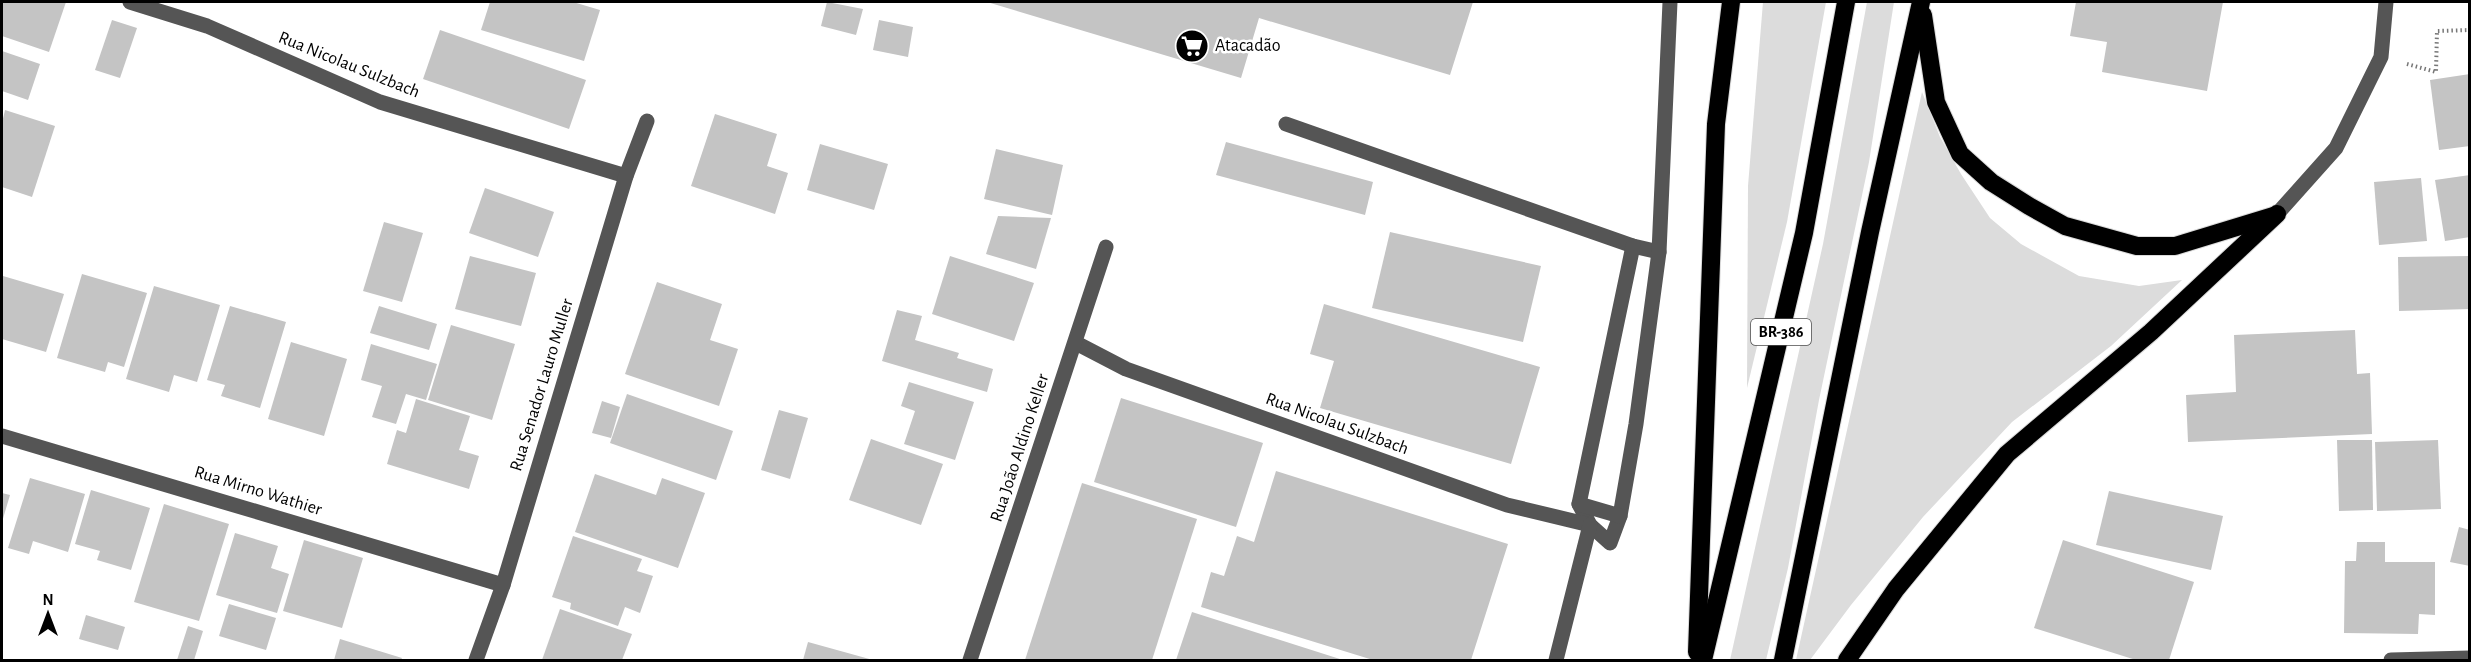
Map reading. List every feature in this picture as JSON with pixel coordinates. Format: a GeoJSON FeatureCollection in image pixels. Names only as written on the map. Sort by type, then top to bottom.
{"type":"FeatureCollection","features":[{"type":"Feature","properties":{"kind":"highway"},"geometry":{"type":"LineString","coordinates":[[1697,660],[1716,124],[1731,2]]}},
{"type":"Feature","properties":{"kind":"highway","name":"BR-386"},"geometry":{"type":"LineString","coordinates":[[1703,660],[1804,233],[1846,2]]}},
{"type":"Feature","properties":{"kind":"highway"},"geometry":{"type":"LineString","coordinates":[[1921,2],[1936,102],[1960,154],[1991,182],[2029,206],[2065,226],[2137,246],[2175,246],[2277,214]]}},
{"type":"Feature","properties":{"kind":"highway"},"geometry":{"type":"LineString","coordinates":[[1783,660],[1870,232],[1921,2]]}},
{"type":"Feature","properties":{"kind":"highway"},"geometry":{"type":"LineString","coordinates":[[1847,660],[1896,589],[2007,454],[2151,332],[2277,214]]}},
{"type":"Feature","properties":{"kind":"street","name":"Rua Nicolau Sulzbach"},"geometry":{"type":"LineString","coordinates":[[130,2],[207,26],[380,102],[626,176]]}},
{"type":"Feature","properties":{"kind":"street"},"geometry":{"type":"LineString","coordinates":[[1633,246],[1579,504],[1590,525],[1610,543],[1620,516],[1636,424],[1659,252],[1670,2]]}},
{"type":"Feature","properties":{"kind":"street"},"geometry":{"type":"LineString","coordinates":[[2277,214],[2336,148],[2381,57],[2385,2]]}},
{"type":"Feature","properties":{"kind":"street","name":"Rua Senador Lauro Muller"},"geometry":{"type":"LineString","coordinates":[[476,660],[503,585],[626,176],[647,121]]}},
{"type":"Feature","properties":{"kind":"street"},"geometry":{"type":"LineString","coordinates":[[1286,124],[1633,246],[1659,252]]}},
{"type":"Feature","properties":{"kind":"street","name":"Rua João Aldino Keller"},"geometry":{"type":"LineString","coordinates":[[970,660],[1106,247]]}},
{"type":"Feature","properties":{"kind":"street","name":"Rua Nicolau Sulzbach"},"geometry":{"type":"LineString","coordinates":[[1076,343],[1126,369],[1507,505],[1590,525]]}},
{"type":"Feature","properties":{"kind":"street","name":"Rua Mirno Wathier"},"geometry":{"type":"LineString","coordinates":[[2,435],[503,585]]}},
{"type":"Feature","properties":{"kind":"street"},"geometry":{"type":"LineString","coordinates":[[1579,504],[1620,516]]}},
{"type":"Feature","properties":{"kind":"street"},"geometry":{"type":"LineString","coordinates":[[1556,660],[1590,525]]}},
{"type":"Feature","properties":{"kind":"street"},"geometry":{"type":"LineString","coordinates":[[2391,660],[2469,658]]}},
{"type":"Feature","properties":{"kind":"path"},"geometry":{"type":"LineString","coordinates":[[2436,72],[2437,31],[2469,30]]}},
{"type":"Feature","properties":{"kind":"shaded area"},"geometry":{"type":"Polygon","coordinates":[[[1763,2],[1826,2],[1787,222],[1747,388],[1748,186],[1763,2]]]}},
{"type":"Feature","properties":{"kind":"shaded area"},"geometry":{"type":"Polygon","coordinates":[[[1867,2],[1894,2],[1869,162],[1819,400],[1788,568],[1766,660],[1730,660],[1823,244],[1867,2]]]}},
{"type":"Feature","properties":{"kind":"shaded area"},"geometry":{"type":"Polygon","coordinates":[[[1922,92],[1940,137],[1961,174],[1990,218],[2021,244],[2079,276],[2139,286],[2182,280],[2111,346],[2012,422],[1923,517],[1851,605],[1810,660],[1796,660],[1922,92]]]}},
{"type":"Feature","properties":{"kind":"building"},"geometry":{"type":"Polygon","coordinates":[[[2,2],[66,2],[49,52],[2,36],[2,2]]]}},
{"type":"Feature","properties":{"kind":"building"},"geometry":{"type":"Polygon","coordinates":[[[490,2],[573,2],[600,10],[584,61],[481,30],[490,2]]]}},
{"type":"Feature","properties":{"kind":"building"},"geometry":{"type":"Polygon","coordinates":[[[827,2],[863,9],[856,35],[821,26],[827,2]]]}},
{"type":"Feature","properties":{"kind":"building","name":"Atacadão"},"geometry":{"type":"Polygon","coordinates":[[[987,2],[1473,2],[1450,75],[1259,18],[1241,78],[987,2]]]}},
{"type":"Feature","properties":{"kind":"building"},"geometry":{"type":"Polygon","coordinates":[[[2076,2],[2223,2],[2207,91],[2102,72],[2107,42],[2070,36],[2076,2]]]}},
{"type":"Feature","properties":{"kind":"building"},"geometry":{"type":"Polygon","coordinates":[[[112,20],[137,28],[120,78],[95,70],[112,20]]]}},
{"type":"Feature","properties":{"kind":"building"},"geometry":{"type":"Polygon","coordinates":[[[879,20],[913,27],[908,57],[873,50],[879,20]]]}},
{"type":"Feature","properties":{"kind":"building"},"geometry":{"type":"Polygon","coordinates":[[[440,30],[586,80],[569,129],[423,79],[440,30]]]}},
{"type":"Feature","properties":{"kind":"building"},"geometry":{"type":"Polygon","coordinates":[[[2,51],[40,64],[28,100],[2,91],[2,51]]]}},
{"type":"Feature","properties":{"kind":"building"},"geometry":{"type":"Polygon","coordinates":[[[2470,74],[2470,146],[2439,150],[2430,80],[2470,74]]]}},
{"type":"Feature","properties":{"kind":"building"},"geometry":{"type":"Polygon","coordinates":[[[5,110],[55,126],[32,197],[2,187],[2,123],[5,110]]]}},
{"type":"Feature","properties":{"kind":"building"},"geometry":{"type":"Polygon","coordinates":[[[715,114],[777,134],[767,166],[788,173],[775,214],[691,186],[715,114]]]}},
{"type":"Feature","properties":{"kind":"building"},"geometry":{"type":"Polygon","coordinates":[[[1226,142],[1373,182],[1365,215],[1216,175],[1226,142]]]}},
{"type":"Feature","properties":{"kind":"building"},"geometry":{"type":"Polygon","coordinates":[[[820,144],[888,164],[874,210],[807,190],[820,144]]]}},
{"type":"Feature","properties":{"kind":"building"},"geometry":{"type":"Polygon","coordinates":[[[996,149],[1063,165],[1052,215],[984,199],[996,149]]]}},
{"type":"Feature","properties":{"kind":"building"},"geometry":{"type":"Polygon","coordinates":[[[2470,175],[2470,237],[2445,241],[2435,180],[2470,175]]]}},
{"type":"Feature","properties":{"kind":"building"},"geometry":{"type":"Polygon","coordinates":[[[2421,178],[2427,241],[2379,245],[2374,182],[2421,178]]]}},
{"type":"Feature","properties":{"kind":"building"},"geometry":{"type":"Polygon","coordinates":[[[485,188],[554,212],[538,257],[469,233],[485,188]]]}},
{"type":"Feature","properties":{"kind":"building"},"geometry":{"type":"Polygon","coordinates":[[[998,216],[1051,218],[1036,269],[986,254],[998,216]]]}},
{"type":"Feature","properties":{"kind":"building"},"geometry":{"type":"Polygon","coordinates":[[[384,222],[423,233],[402,302],[363,291],[384,222]]]}},
{"type":"Feature","properties":{"kind":"building"},"geometry":{"type":"Polygon","coordinates":[[[1390,232],[1541,266],[1523,342],[1372,308],[1390,232]]]}},
{"type":"Feature","properties":{"kind":"building"},"geometry":{"type":"Polygon","coordinates":[[[470,256],[536,273],[521,326],[455,309],[470,256]]]}},
{"type":"Feature","properties":{"kind":"building"},"geometry":{"type":"Polygon","coordinates":[[[950,256],[1034,283],[1014,341],[932,314],[950,256]]]}},
{"type":"Feature","properties":{"kind":"building"},"geometry":{"type":"Polygon","coordinates":[[[2470,256],[2470,309],[2399,311],[2398,257],[2470,256]]]}},
{"type":"Feature","properties":{"kind":"building"},"geometry":{"type":"Polygon","coordinates":[[[82,274],[147,293],[124,367],[108,362],[105,372],[57,358],[82,274]]]}},
{"type":"Feature","properties":{"kind":"building"},"geometry":{"type":"Polygon","coordinates":[[[3,276],[64,294],[46,352],[2,339],[3,276]]]}},
{"type":"Feature","properties":{"kind":"building"},"geometry":{"type":"Polygon","coordinates":[[[657,282],[722,304],[710,340],[738,349],[719,406],[625,374],[657,282]]]}},
{"type":"Feature","properties":{"kind":"building"},"geometry":{"type":"Polygon","coordinates":[[[154,286],[220,305],[197,382],[174,375],[169,392],[126,379],[154,286]]]}},
{"type":"Feature","properties":{"kind":"building"},"geometry":{"type":"Polygon","coordinates":[[[1324,304],[1540,367],[1511,464],[1320,408],[1334,361],[1310,354],[1324,304]]]}},
{"type":"Feature","properties":{"kind":"building"},"geometry":{"type":"Polygon","coordinates":[[[230,306],[286,322],[260,408],[221,396],[225,385],[207,380],[230,306]]]}},
{"type":"Feature","properties":{"kind":"building"},"geometry":{"type":"Polygon","coordinates":[[[379,306],[437,324],[429,350],[370,333],[379,306]]]}},
{"type":"Feature","properties":{"kind":"building"},"geometry":{"type":"Polygon","coordinates":[[[897,310],[922,316],[915,340],[959,353],[957,358],[993,369],[987,392],[882,361],[897,310]]]}},
{"type":"Feature","properties":{"kind":"building"},"geometry":{"type":"Polygon","coordinates":[[[451,325],[515,344],[492,420],[428,400],[451,325]]]}},
{"type":"Feature","properties":{"kind":"building"},"geometry":{"type":"Polygon","coordinates":[[[2355,330],[2357,374],[2370,373],[2372,434],[2188,442],[2186,395],[2236,392],[2234,335],[2355,330]]]}},
{"type":"Feature","properties":{"kind":"building"},"geometry":{"type":"Polygon","coordinates":[[[291,342],[347,359],[324,436],[268,419],[291,342]]]}},
{"type":"Feature","properties":{"kind":"building"},"geometry":{"type":"Polygon","coordinates":[[[371,344],[437,364],[426,400],[406,394],[396,424],[372,417],[382,386],[361,380],[371,344]]]}},
{"type":"Feature","properties":{"kind":"building"},"geometry":{"type":"Polygon","coordinates":[[[909,382],[974,402],[955,460],[904,444],[915,411],[901,406],[909,382]]]}},
{"type":"Feature","properties":{"kind":"building"},"geometry":{"type":"Polygon","coordinates":[[[627,394],[733,431],[716,480],[610,443],[627,394]]]}},
{"type":"Feature","properties":{"kind":"building"},"geometry":{"type":"Polygon","coordinates":[[[1121,398],[1263,443],[1236,527],[1094,482],[1121,398]]]}},
{"type":"Feature","properties":{"kind":"building"},"geometry":{"type":"Polygon","coordinates":[[[416,399],[470,416],[459,450],[479,456],[469,489],[387,464],[397,430],[406,433],[416,399]]]}},
{"type":"Feature","properties":{"kind":"building"},"geometry":{"type":"Polygon","coordinates":[[[602,401],[620,407],[611,438],[592,433],[602,401]]]}},
{"type":"Feature","properties":{"kind":"building"},"geometry":{"type":"Polygon","coordinates":[[[779,410],[808,418],[790,479],[761,470],[779,410]]]}},
{"type":"Feature","properties":{"kind":"building"},"geometry":{"type":"Polygon","coordinates":[[[871,439],[943,464],[921,525],[849,500],[871,439]]]}},
{"type":"Feature","properties":{"kind":"building"},"geometry":{"type":"Polygon","coordinates":[[[2337,440],[2372,440],[2373,510],[2339,511],[2337,440]]]}},
{"type":"Feature","properties":{"kind":"building"},"geometry":{"type":"Polygon","coordinates":[[[2438,440],[2441,509],[2377,511],[2375,442],[2438,440]]]}},
{"type":"Feature","properties":{"kind":"building"},"geometry":{"type":"Polygon","coordinates":[[[1276,471],[1508,544],[1471,660],[1373,660],[1201,607],[1211,572],[1224,576],[1237,536],[1254,542],[1276,471]]]}},
{"type":"Feature","properties":{"kind":"building"},"geometry":{"type":"Polygon","coordinates":[[[595,474],[656,495],[662,478],[705,493],[678,568],[575,532],[595,474]]]}},
{"type":"Feature","properties":{"kind":"building"},"geometry":{"type":"Polygon","coordinates":[[[30,478],[85,494],[68,552],[33,541],[29,554],[8,548],[30,478]]]}},
{"type":"Feature","properties":{"kind":"building"},"geometry":{"type":"Polygon","coordinates":[[[1082,483],[1197,519],[1152,660],[1025,660],[1082,483]]]}},
{"type":"Feature","properties":{"kind":"building"},"geometry":{"type":"Polygon","coordinates":[[[91,490],[150,508],[131,570],[97,560],[100,551],[75,544],[91,490]]]}},
{"type":"Feature","properties":{"kind":"building"},"geometry":{"type":"Polygon","coordinates":[[[2109,491],[2223,516],[2211,570],[2096,545],[2109,491]]]}},
{"type":"Feature","properties":{"kind":"building"},"geometry":{"type":"Polygon","coordinates":[[[2,493],[10,495],[2,522],[2,493]]]}},
{"type":"Feature","properties":{"kind":"building"},"geometry":{"type":"Polygon","coordinates":[[[164,504],[229,524],[199,621],[134,602],[164,504]]]}},
{"type":"Feature","properties":{"kind":"building"},"geometry":{"type":"Polygon","coordinates":[[[2459,527],[2470,530],[2470,566],[2450,562],[2459,527]]]}},
{"type":"Feature","properties":{"kind":"building"},"geometry":{"type":"Polygon","coordinates":[[[235,533],[278,546],[271,568],[289,574],[277,613],[216,595],[235,533]]]}},
{"type":"Feature","properties":{"kind":"building"},"geometry":{"type":"Polygon","coordinates":[[[573,536],[642,559],[637,571],[653,576],[640,613],[625,607],[618,626],[570,609],[571,603],[552,597],[573,536]]]}},
{"type":"Feature","properties":{"kind":"building"},"geometry":{"type":"Polygon","coordinates":[[[304,540],[363,558],[342,628],[283,611],[304,540]]]}},
{"type":"Feature","properties":{"kind":"building"},"geometry":{"type":"Polygon","coordinates":[[[2063,540],[2194,582],[2169,660],[2136,660],[2034,628],[2063,540]]]}},
{"type":"Feature","properties":{"kind":"building"},"geometry":{"type":"Polygon","coordinates":[[[2357,542],[2385,542],[2385,562],[2435,562],[2435,615],[2419,614],[2418,634],[2344,633],[2345,561],[2356,561],[2357,542]]]}},
{"type":"Feature","properties":{"kind":"building"},"geometry":{"type":"Polygon","coordinates":[[[229,604],[276,618],[266,650],[219,636],[229,604]]]}},
{"type":"Feature","properties":{"kind":"building"},"geometry":{"type":"Polygon","coordinates":[[[560,609],[632,634],[622,660],[542,660],[560,609]]]}},
{"type":"Feature","properties":{"kind":"building"},"geometry":{"type":"Polygon","coordinates":[[[1192,612],[1343,660],[1176,660],[1192,612]]]}},
{"type":"Feature","properties":{"kind":"building"},"geometry":{"type":"Polygon","coordinates":[[[86,615],[125,627],[118,650],[79,639],[86,615]]]}},
{"type":"Feature","properties":{"kind":"building"},"geometry":{"type":"Polygon","coordinates":[[[188,626],[203,631],[194,660],[177,660],[188,626]]]}},
{"type":"Feature","properties":{"kind":"building"},"geometry":{"type":"Polygon","coordinates":[[[340,639],[402,658],[401,660],[334,660],[340,639]]]}},
{"type":"Feature","properties":{"kind":"building"},"geometry":{"type":"Polygon","coordinates":[[[808,642],[873,660],[803,660],[808,642]]]}},
{"type":"Feature","properties":{"kind":"place","name":"Atacadão"},"geometry":{"type":"Point","coordinates":[1192,46]}}]}
